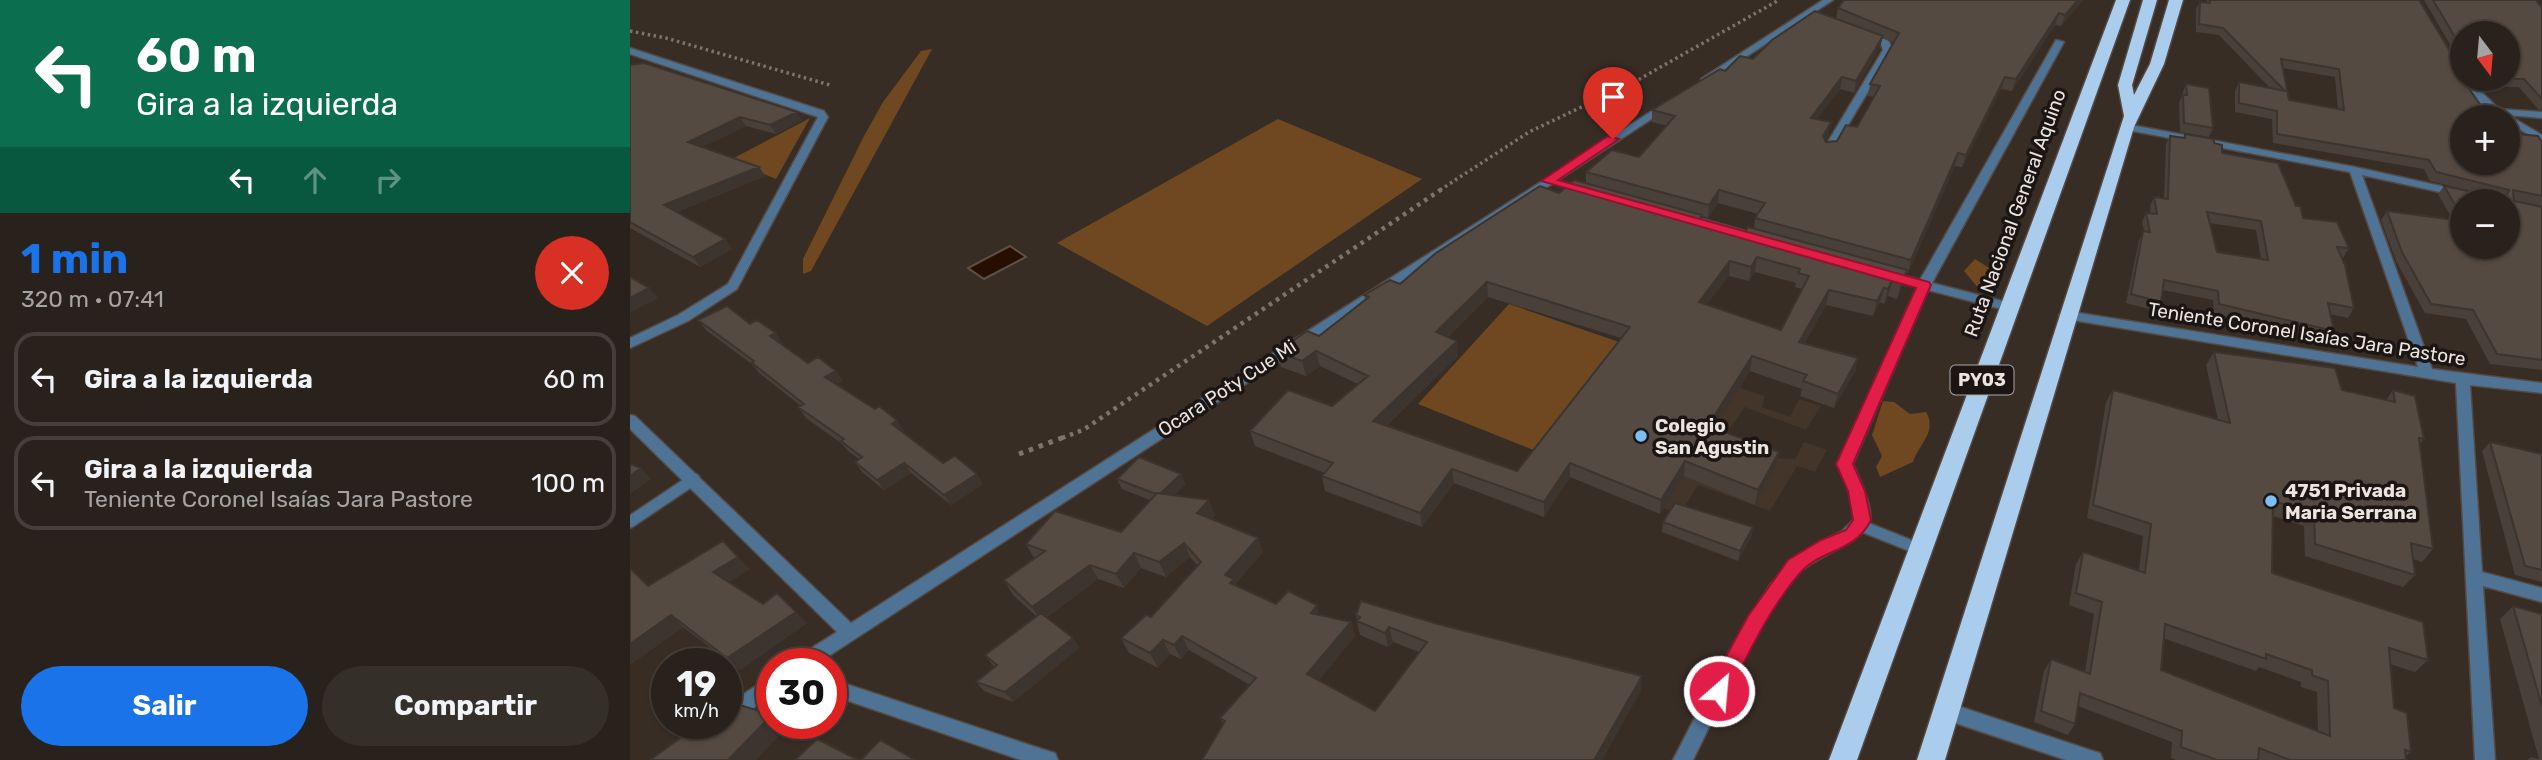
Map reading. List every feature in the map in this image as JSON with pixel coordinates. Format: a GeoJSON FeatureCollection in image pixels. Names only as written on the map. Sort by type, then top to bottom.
{"type":"FeatureCollection","features":[{"type":"Feature","properties":{"kind":"highway","name":"Ruta Nacional General Aquino"},"geometry":{"type":"LineString","coordinates":[[1843,760],[2123,0]]}},
{"type":"Feature","properties":{"kind":"highway"},"geometry":{"type":"LineString","coordinates":[[2128,122],[2125,85],[2150,0]]}},
{"type":"Feature","properties":{"kind":"highway","name":"PY03"},"geometry":{"type":"LineString","coordinates":[[1931,760],[2066,315],[2128,122],[2157,64],[2176,0]]}},
{"type":"Feature","properties":{"kind":"street","name":"Ocara Poty Cue Mi"},"geometry":{"type":"LineString","coordinates":[[826,648],[1554,183],[1689,90],[1814,16],[1829,0]]}},
{"type":"Feature","properties":{"kind":"street"},"geometry":{"type":"LineString","coordinates":[[1828,150],[1888,50],[1885,42],[1855,31]]}},
{"type":"Feature","properties":{"kind":"street"},"geometry":{"type":"LineString","coordinates":[[1683,760],[1755,622],[1795,566],[1828,545],[1853,535],[1862,520],[1857,491],[1844,464],[1924,285],[2059,42]]}},
{"type":"Feature","properties":{"kind":"street"},"geometry":{"type":"LineString","coordinates":[[630,51],[820,113],[823,117],[733,286],[683,318],[630,343]]}},
{"type":"Feature","properties":{"kind":"street"},"geometry":{"type":"LineString","coordinates":[[639,66],[657,60]]}},
{"type":"Feature","properties":{"kind":"street"},"geometry":{"type":"LineString","coordinates":[[2475,91],[2489,105]]}},
{"type":"Feature","properties":{"kind":"street"},"geometry":{"type":"LineString","coordinates":[[2520,113],[2542,115]]}},
{"type":"Feature","properties":{"kind":"street"},"geometry":{"type":"LineString","coordinates":[[2128,122],[2450,191]]}},
{"type":"Feature","properties":{"kind":"street"},"geometry":{"type":"LineString","coordinates":[[2520,126],[2542,139]]}},
{"type":"Feature","properties":{"kind":"street"},"geometry":{"type":"LineString","coordinates":[[2355,170],[2427,373]]}},
{"type":"Feature","properties":{"kind":"street"},"geometry":{"type":"LineString","coordinates":[[1676,216],[1766,241]]}},
{"type":"Feature","properties":{"kind":"street"},"geometry":{"type":"LineString","coordinates":[[1871,271],[2009,307]]}},
{"type":"Feature","properties":{"kind":"street","name":"Teniente Coronel Isaías Jara Pastore"},"geometry":{"type":"LineString","coordinates":[[2066,315],[2463,379],[2542,388]]}},
{"type":"Feature","properties":{"kind":"street"},"geometry":{"type":"LineString","coordinates":[[2463,379],[2485,760]]}},
{"type":"Feature","properties":{"kind":"street"},"geometry":{"type":"LineString","coordinates":[[630,420],[694,479],[850,633]]}},
{"type":"Feature","properties":{"kind":"street"},"geometry":{"type":"LineString","coordinates":[[2475,577],[2542,595]]}},
{"type":"Feature","properties":{"kind":"street"},"geometry":{"type":"LineString","coordinates":[[847,692],[1048,760]]}},
{"type":"Feature","properties":{"kind":"street"},"geometry":{"type":"LineString","coordinates":[[1946,711],[2093,760]]}},
{"type":"Feature","properties":{"kind":"lane"},"geometry":{"type":"LineString","coordinates":[[630,522],[694,479]]}},
{"type":"Feature","properties":{"kind":"lane"},"geometry":{"type":"LineString","coordinates":[[1859,525],[1920,549]]}},
{"type":"Feature","properties":{"kind":"path"},"geometry":{"type":"LineString","coordinates":[[1019,454],[1083,430],[1529,132],[1636,81],[1779,0]]}},
{"type":"Feature","properties":{"kind":"path"},"geometry":{"type":"LineString","coordinates":[[630,31],[666,38],[830,85]]}},
{"type":"Feature","properties":{"kind":"shaded area"},"geometry":{"type":"Polygon","coordinates":[[[932,49],[811,271],[803,274],[803,259],[883,102],[921,51],[932,49]]]}},
{"type":"Feature","properties":{"kind":"shaded area"},"geometry":{"type":"Polygon","coordinates":[[[810,118],[776,179],[730,160],[810,118]]]}},
{"type":"Feature","properties":{"kind":"shaded area"},"geometry":{"type":"Polygon","coordinates":[[[1278,119],[1422,179],[1207,326],[1057,243],[1278,119]]]}},
{"type":"Feature","properties":{"kind":"shaded area"},"geometry":{"type":"Polygon","coordinates":[[[1010,246],[1026,257],[984,279],[968,268],[1010,246]]]}},
{"type":"Feature","properties":{"kind":"shaded area"},"geometry":{"type":"Polygon","coordinates":[[[1975,259],[1994,271],[1979,289],[1964,271],[1975,259]]]}},
{"type":"Feature","properties":{"kind":"shaded area"},"geometry":{"type":"Polygon","coordinates":[[[1509,304],[1619,342],[1536,451],[1418,404],[1509,304]]]}},
{"type":"Feature","properties":{"kind":"shaded area","name":"Colegio San Agustin"},"geometry":{"type":"Polygon","coordinates":[[[1623,350],[1765,396],[1762,407],[1790,417],[1799,399],[1821,406],[1806,430],[1745,407],[1719,444],[1749,457],[1795,459],[1804,442],[1827,450],[1815,472],[1797,466],[1770,511],[1698,485],[1680,514],[1536,463],[1623,350]]]}},
{"type":"Feature","properties":{"kind":"shaded area"},"geometry":{"type":"Polygon","coordinates":[[[1883,401],[1894,402],[1910,414],[1926,412],[1930,426],[1913,462],[1880,477],[1876,467],[1882,456],[1872,435],[1883,401]]]}},
{"type":"Feature","properties":{"kind":"building"},"geometry":{"type":"Polygon","coordinates":[[[1844,0],[2078,0],[2065,15],[2059,13],[2016,79],[2005,77],[1966,155],[1958,153],[1911,260],[1755,218],[1765,203],[1719,190],[1709,205],[1586,172],[1612,150],[1639,157],[1675,116],[1652,110],[1720,69],[1725,71],[1740,56],[1753,59],[1772,40],[1815,11],[1883,36],[1856,81],[1842,77],[1811,118],[1831,122],[1823,136],[1826,142],[1837,141],[1846,125],[1857,127],[1880,86],[1870,84],[1899,33],[1838,8],[1844,0]]]}},
{"type":"Feature","properties":{"kind":"building"},"geometry":{"type":"Polygon","coordinates":[[[2419,0],[2450,51],[2450,91],[2471,91],[2480,105],[2450,105],[2450,175],[2520,175],[2520,134],[2538,136],[2542,142],[2542,196],[2436,172],[2429,160],[2277,134],[2277,111],[2239,103],[2239,82],[2285,91],[2223,28],[2199,24],[2200,2],[2419,0]],[[2281,59],[2289,100],[2344,110],[2339,69],[2281,59]]]}},
{"type":"Feature","properties":{"kind":"building"},"geometry":{"type":"Polygon","coordinates":[[[2433,0],[2536,0],[2542,8],[2542,99],[2524,79],[2520,79],[2520,21],[2450,21],[2450,29],[2433,0]]]}},
{"type":"Feature","properties":{"kind":"building"},"geometry":{"type":"Polygon","coordinates":[[[644,63],[797,112],[770,125],[740,117],[688,142],[759,167],[664,205],[725,239],[693,257],[630,222],[630,65],[644,63]]]}},
{"type":"Feature","properties":{"kind":"building"},"geometry":{"type":"Polygon","coordinates":[[[2186,84],[2209,88],[2213,128],[2184,123],[2183,95],[2187,95],[2186,84]]]}},
{"type":"Feature","properties":{"kind":"building"},"geometry":{"type":"Polygon","coordinates":[[[2185,134],[2214,139],[2214,143],[2222,145],[2222,153],[2278,163],[2296,206],[2300,206],[2303,218],[2337,222],[2349,248],[2337,247],[2345,265],[2354,308],[2328,303],[2334,331],[2219,304],[2218,291],[2164,280],[2161,302],[2131,294],[2143,231],[2150,232],[2146,213],[2157,214],[2154,197],[2168,199],[2170,136],[2185,138],[2185,134]],[[2207,212],[2217,252],[2268,260],[2261,221],[2207,212]]]}},
{"type":"Feature","properties":{"kind":"building"},"geometry":{"type":"Polygon","coordinates":[[[1574,180],[1702,215],[1697,223],[1743,235],[1748,227],[1907,270],[1901,284],[1892,281],[1888,289],[1884,288],[1877,301],[1829,290],[1799,342],[1858,358],[1838,394],[1803,381],[1807,375],[1752,356],[1708,426],[1779,452],[1758,490],[1685,461],[1661,500],[1570,463],[1544,502],[1452,469],[1420,513],[1322,476],[1333,463],[1250,431],[1288,390],[1332,406],[1368,376],[1316,351],[1302,361],[1277,352],[1307,331],[1319,336],[1369,297],[1364,295],[1390,280],[1400,284],[1436,253],[1540,186],[1559,193],[1574,180]],[[1757,257],[1751,267],[1730,261],[1699,302],[1781,330],[1809,276],[1798,273],[1800,269],[1757,257]],[[1487,282],[1436,332],[1457,341],[1373,421],[1517,471],[1630,327],[1487,282]]]}},
{"type":"Feature","properties":{"kind":"building"},"geometry":{"type":"Polygon","coordinates":[[[2444,186],[2458,189],[2450,189],[2450,196],[2444,186]]]}},
{"type":"Feature","properties":{"kind":"building"},"geometry":{"type":"Polygon","coordinates":[[[2520,202],[2542,207],[2542,360],[2497,354],[2473,310],[2431,304],[2402,252],[2387,211],[2450,219],[2450,259],[2520,259],[2520,202]]]}},
{"type":"Feature","properties":{"kind":"building"},"geometry":{"type":"Polygon","coordinates":[[[630,277],[649,288],[630,298],[630,277]]]}},
{"type":"Feature","properties":{"kind":"building"},"geometry":{"type":"Polygon","coordinates":[[[727,306],[750,324],[757,320],[776,333],[770,336],[808,363],[818,357],[836,371],[825,377],[875,409],[879,406],[897,420],[892,424],[943,463],[955,456],[977,474],[944,495],[904,463],[877,480],[855,462],[862,457],[841,441],[844,439],[798,407],[804,404],[752,363],[754,361],[698,320],[727,306]]]}},
{"type":"Feature","properties":{"kind":"building"},"geometry":{"type":"Polygon","coordinates":[[[2214,352],[2335,368],[2342,390],[2395,402],[2393,390],[2415,396],[2424,439],[2419,438],[2433,549],[2411,543],[2415,575],[2315,544],[2314,513],[2273,501],[2272,573],[2423,622],[2428,660],[2389,648],[2394,708],[2407,713],[2411,752],[2405,750],[2406,760],[2290,760],[2259,748],[2258,760],[2217,760],[2181,747],[2182,731],[2080,693],[2075,724],[2041,711],[2051,659],[2090,674],[2102,602],[2076,593],[2083,552],[2145,573],[2151,524],[2093,505],[2113,390],[2230,423],[2214,352]],[[2165,624],[2161,670],[2330,736],[2328,681],[2312,675],[2312,670],[2266,654],[2266,659],[2165,624]]]}},
{"type":"Feature","properties":{"kind":"building"},"geometry":{"type":"Polygon","coordinates":[[[2490,442],[2542,454],[2542,570],[2525,566],[2490,442]]]}},
{"type":"Feature","properties":{"kind":"building"},"geometry":{"type":"Polygon","coordinates":[[[1139,457],[1181,474],[1161,493],[1156,494],[1117,479],[1139,457]]]}},
{"type":"Feature","properties":{"kind":"building"},"geometry":{"type":"Polygon","coordinates":[[[630,464],[641,468],[630,476],[630,464]]]}},
{"type":"Feature","properties":{"kind":"building"},"geometry":{"type":"Polygon","coordinates":[[[1157,493],[1209,500],[1197,513],[1258,538],[1225,575],[1234,579],[1230,583],[1276,604],[1288,591],[1317,605],[1311,613],[1351,622],[1307,674],[1375,711],[1427,642],[1389,627],[1385,633],[1357,621],[1360,617],[1356,615],[1361,601],[1438,624],[1642,676],[1594,760],[1202,760],[1225,721],[1220,718],[1256,678],[1182,636],[1174,645],[1163,640],[1150,653],[1121,638],[1146,615],[1151,617],[1201,562],[1184,543],[1159,562],[1134,553],[1116,574],[1090,565],[1032,607],[1004,580],[1045,551],[1026,544],[1055,511],[1121,532],[1157,493]]]}},
{"type":"Feature","properties":{"kind":"building"},"geometry":{"type":"Polygon","coordinates":[[[1675,503],[1753,527],[1740,551],[1663,522],[1675,503]]]}},
{"type":"Feature","properties":{"kind":"building"},"geometry":{"type":"Polygon","coordinates":[[[723,541],[738,557],[713,572],[763,604],[777,593],[796,612],[742,648],[714,648],[671,615],[630,644],[630,568],[648,586],[723,541]]]}},
{"type":"Feature","properties":{"kind":"building"},"geometry":{"type":"Polygon","coordinates":[[[2513,606],[2542,614],[2542,706],[2513,606]]]}},
{"type":"Feature","properties":{"kind":"building"},"geometry":{"type":"Polygon","coordinates":[[[1041,613],[1073,638],[1005,692],[976,682],[997,665],[985,655],[1041,613]]]}},
{"type":"Feature","properties":{"kind":"building"},"geometry":{"type":"Polygon","coordinates":[[[742,706],[756,710],[756,731],[728,760],[650,760],[679,739],[742,739],[742,706]]]}},
{"type":"Feature","properties":{"kind":"building"},"geometry":{"type":"Polygon","coordinates":[[[817,739],[858,760],[795,760],[817,739]]]}},
{"type":"Feature","properties":{"kind":"building"},"geometry":{"type":"Polygon","coordinates":[[[880,740],[915,760],[861,760],[880,740]]]}},
{"type":"Feature","properties":{"kind":"place","name":"Colegio San Agustin"},"geometry":{"type":"Point","coordinates":[1641,436]}},
{"type":"Feature","properties":{"kind":"place","name":"4751 Privada Maria Serrana"},"geometry":{"type":"Point","coordinates":[2271,501]}},
{"type":"Feature","properties":{"kind":"route"},"geometry":{"type":"LineString","coordinates":[[1613,139],[1548,181],[1924,285],[1844,464],[1857,491],[1862,520],[1853,535],[1828,545],[1795,566],[1755,622],[1719,691]]}}]}
